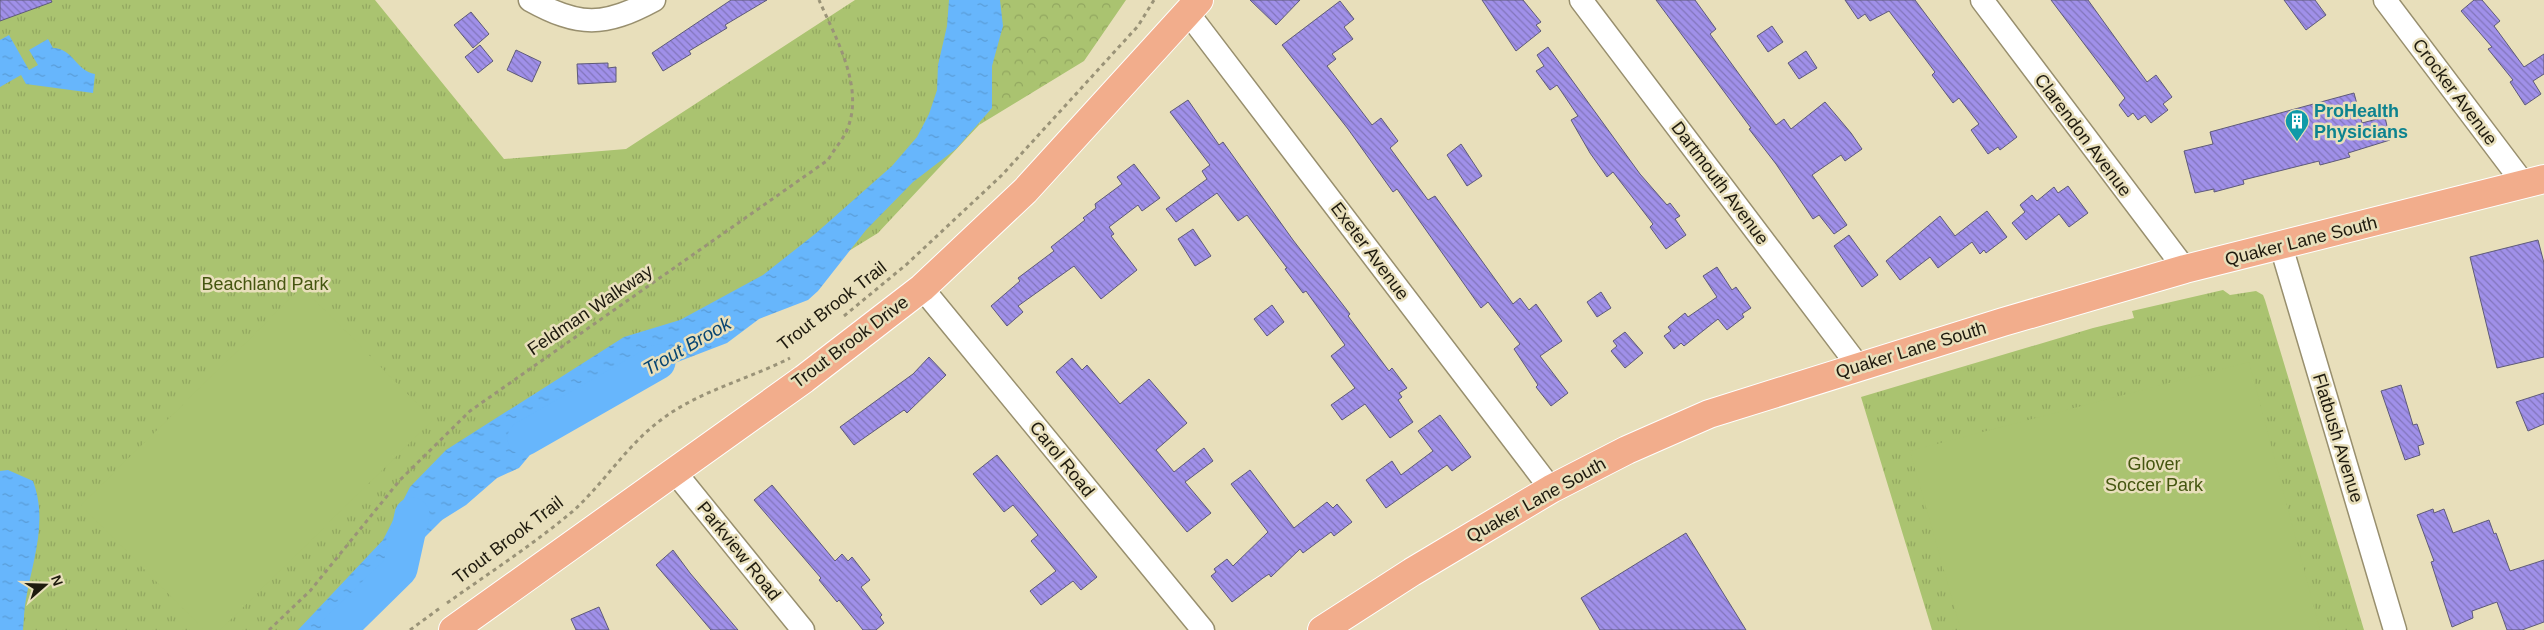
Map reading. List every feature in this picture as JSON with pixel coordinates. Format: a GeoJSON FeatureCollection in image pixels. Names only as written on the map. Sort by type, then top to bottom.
{"type":"FeatureCollection","features":[{"type":"Feature","properties":{"kind":"main road","name":"Trout Brook Drive"},"geometry":{"type":"LineString","coordinates":[[453,630],[804,378],[922,288],[1024,191],[1194,6]]}},
{"type":"Feature","properties":{"kind":"main road","name":"Quaker Lane South"},"geometry":{"type":"LineString","coordinates":[[1322,630],[1412,572],[1552,489],[1627,450],[1709,414],[2004,322],[2185,269],[2534,182]]}},
{"type":"Feature","properties":{"kind":"street"},"geometry":{"type":"LineString","coordinates":[[530,0],[558,15],[586,20],[615,17],[654,0]]}},
{"type":"Feature","properties":{"kind":"street","name":"Dartmouth Avenue"},"geometry":{"type":"LineString","coordinates":[[1581,0],[1859,367]]}},
{"type":"Feature","properties":{"kind":"street","name":"Clarendon Avenue"},"geometry":{"type":"LineString","coordinates":[[1982,0],[2185,269]]}},
{"type":"Feature","properties":{"kind":"street","name":"Crocker Avenue"},"geometry":{"type":"LineString","coordinates":[[2385,0],[2534,182]]}},
{"type":"Feature","properties":{"kind":"street","name":"Exeter Avenue"},"geometry":{"type":"LineString","coordinates":[[1194,6],[1552,489]]}},
{"type":"Feature","properties":{"kind":"street","name":"Flatbush Avenue"},"geometry":{"type":"LineString","coordinates":[[2281,246],[2396,630]]}},
{"type":"Feature","properties":{"kind":"street","name":"Carol Road"},"geometry":{"type":"LineString","coordinates":[[922,288],[1202,630]]}},
{"type":"Feature","properties":{"kind":"street","name":"Parkview Road"},"geometry":{"type":"LineString","coordinates":[[674,471],[803,630]]}},
{"type":"Feature","properties":{"kind":"path","name":"Feldman Walkway"},"geometry":{"type":"LineString","coordinates":[[269,630],[310,591],[400,480],[470,411],[828,160],[846,132],[852,105],[849,72],[820,0]]}},
{"type":"Feature","properties":{"kind":"path","name":"Trout Brook Trail"},"geometry":{"type":"LineString","coordinates":[[841,319],[907,264],[1002,175],[1138,26],[1154,0]]}},
{"type":"Feature","properties":{"kind":"path","name":"Trout Brook Trail"},"geometry":{"type":"LineString","coordinates":[[410,630],[573,510],[623,455],[658,422],[709,393],[760,374],[792,358]]}},
{"type":"Feature","properties":{"kind":"green space","name":"Beachland Park"},"geometry":{"type":"Polygon","coordinates":[[[0,0],[375,0],[504,159],[626,149],[855,0],[986,0],[990,78],[979,125],[878,233],[550,435],[418,499],[401,572],[342,630],[0,630],[0,0]]]}},
{"type":"Feature","properties":{"kind":"green space"},"geometry":{"type":"Polygon","coordinates":[[[986,0],[1126,0],[1084,61],[979,125],[990,78],[986,0]]]}},
{"type":"Feature","properties":{"kind":"green space"},"geometry":{"type":"Polygon","coordinates":[[[302,287],[433,420],[220,630],[204,630],[81,505],[302,287]]]}},
{"type":"Feature","properties":{"kind":"green space","name":"Glover Soccer Park"},"geometry":{"type":"Polygon","coordinates":[[[2223,290],[2230,295],[2256,291],[2263,295],[2364,630],[1932,630],[1861,397],[2093,328],[2134,318],[2132,311],[2223,290]]]}},
{"type":"Feature","properties":{"kind":"green space","name":"Glover Soccer Park"},"geometry":{"type":"Polygon","coordinates":[[[2249,362],[2320,630],[1961,630],[1910,451],[2249,362]]]}},
{"type":"Feature","properties":{"kind":"water"},"geometry":{"type":"Polygon","coordinates":[[[949,0],[1000,0],[1003,26],[992,66],[992,108],[956,149],[913,182],[866,230],[818,291],[808,300],[759,319],[727,343],[615,386],[580,403],[550,431],[519,468],[497,478],[466,505],[442,520],[342,630],[298,630],[383,540],[410,487],[446,450],[624,337],[680,320],[763,275],[815,234],[892,166],[917,137],[929,114],[937,90],[938,65],[947,26],[949,0]]]}},
{"type":"Feature","properties":{"kind":"water"},"geometry":{"type":"Polygon","coordinates":[[[9,35],[29,70],[38,65],[29,50],[48,39],[53,48],[60,49],[70,55],[83,69],[95,74],[93,93],[26,84],[21,75],[0,87],[0,40],[9,35]]]}},
{"type":"Feature","properties":{"kind":"water"},"geometry":{"type":"Polygon","coordinates":[[[8,470],[33,481],[39,511],[38,540],[25,603],[23,630],[0,630],[0,471],[8,470]]]}},
{"type":"Feature","properties":{"kind":"building"},"geometry":{"type":"Polygon","coordinates":[[[0,0],[51,0],[52,2],[0,21],[0,0]]]}},
{"type":"Feature","properties":{"kind":"building"},"geometry":{"type":"Polygon","coordinates":[[[731,0],[767,0],[725,25],[727,28],[689,51],[691,54],[663,71],[652,53],[731,0]]]}},
{"type":"Feature","properties":{"kind":"building"},"geometry":{"type":"Polygon","coordinates":[[[1250,0],[1300,0],[1276,25],[1250,0]]]}},
{"type":"Feature","properties":{"kind":"building"},"geometry":{"type":"Polygon","coordinates":[[[1482,0],[1523,0],[1541,22],[1536,25],[1541,31],[1516,51],[1482,0]]]}},
{"type":"Feature","properties":{"kind":"building"},"geometry":{"type":"Polygon","coordinates":[[[1656,0],[1695,0],[1716,29],[1710,34],[1776,125],[1784,119],[1791,129],[1825,102],[1862,149],[1845,161],[1841,155],[1812,175],[1847,225],[1834,234],[1819,215],[1813,219],[1776,164],[1749,129],[1751,128],[1656,0]]]}},
{"type":"Feature","properties":{"kind":"building"},"geometry":{"type":"Polygon","coordinates":[[[1845,0],[1915,0],[2017,137],[2000,150],[1998,147],[1988,154],[1971,130],[1979,124],[1959,98],[1953,103],[1932,75],[1935,72],[1889,11],[1870,21],[1865,14],[1858,19],[1845,0]]]}},
{"type":"Feature","properties":{"kind":"building"},"geometry":{"type":"Polygon","coordinates":[[[2051,0],[2088,0],[2147,82],[2156,75],[2172,97],[2163,104],[2168,110],[2151,123],[2145,115],[2138,120],[2133,113],[2128,117],[2119,105],[2125,98],[2051,0]]]}},
{"type":"Feature","properties":{"kind":"building"},"geometry":{"type":"Polygon","coordinates":[[[2284,0],[2315,0],[2326,15],[2306,30],[2284,0]]]}},
{"type":"Feature","properties":{"kind":"building"},"geometry":{"type":"Polygon","coordinates":[[[2474,0],[2482,0],[2500,21],[2494,26],[2524,67],[2544,54],[2544,74],[2533,81],[2541,94],[2525,105],[2510,82],[2513,80],[2488,49],[2492,47],[2461,11],[2474,0]]]}},
{"type":"Feature","properties":{"kind":"building"},"geometry":{"type":"Polygon","coordinates":[[[1340,1],[1354,19],[1344,27],[1353,39],[1332,54],[1336,59],[1327,66],[1372,125],[1381,118],[1398,141],[1390,148],[1428,200],[1435,196],[1513,304],[1520,298],[1529,310],[1536,304],[1562,341],[1540,356],[1568,393],[1551,406],[1536,387],[1538,385],[1514,349],[1520,344],[1488,302],[1481,308],[1397,189],[1393,192],[1348,129],[1282,45],[1340,1]]]}},
{"type":"Feature","properties":{"kind":"building"},"geometry":{"type":"Polygon","coordinates":[[[471,12],[489,34],[473,48],[454,25],[471,12]]]}},
{"type":"Feature","properties":{"kind":"building"},"geometry":{"type":"Polygon","coordinates":[[[1772,26],[1783,42],[1768,52],[1757,36],[1772,26]]]}},
{"type":"Feature","properties":{"kind":"building"},"geometry":{"type":"Polygon","coordinates":[[[480,45],[493,61],[478,73],[465,57],[480,45]]]}},
{"type":"Feature","properties":{"kind":"building"},"geometry":{"type":"Polygon","coordinates":[[[1548,47],[1640,174],[1667,205],[1670,203],[1680,216],[1675,219],[1686,235],[1666,249],[1650,227],[1653,224],[1613,172],[1607,177],[1590,153],[1571,120],[1578,116],[1557,85],[1550,90],[1536,71],[1544,66],[1537,55],[1548,47]]]}},
{"type":"Feature","properties":{"kind":"building"},"geometry":{"type":"Polygon","coordinates":[[[516,50],[541,62],[532,82],[507,70],[516,50]]]}},
{"type":"Feature","properties":{"kind":"building"},"geometry":{"type":"Polygon","coordinates":[[[1806,51],[1817,68],[1799,79],[1788,63],[1806,51]]]}},
{"type":"Feature","properties":{"kind":"building"},"geometry":{"type":"Polygon","coordinates":[[[608,63],[608,68],[616,67],[616,82],[578,84],[577,64],[608,63]]]}},
{"type":"Feature","properties":{"kind":"building","name":"ProHealth Physicians"},"geometry":{"type":"Polygon","coordinates":[[[2354,93],[2362,123],[2385,117],[2390,140],[2348,153],[2350,157],[2320,165],[2319,161],[2243,180],[2244,184],[2214,192],[2214,189],[2195,193],[2184,151],[2213,144],[2210,132],[2354,93]]]}},
{"type":"Feature","properties":{"kind":"building"},"geometry":{"type":"Polygon","coordinates":[[[1188,100],[1219,145],[1223,142],[1293,240],[1350,314],[1348,316],[1389,371],[1392,368],[1407,388],[1399,393],[1402,397],[1398,400],[1413,422],[1390,438],[1365,404],[1342,420],[1331,405],[1355,388],[1331,356],[1345,345],[1306,291],[1303,293],[1285,269],[1287,268],[1247,215],[1238,221],[1217,193],[1176,222],[1166,209],[1207,179],[1202,171],[1210,165],[1170,112],[1188,100]]]}},
{"type":"Feature","properties":{"kind":"building"},"geometry":{"type":"Polygon","coordinates":[[[1461,144],[1482,176],[1467,186],[1447,155],[1461,144]]]}},
{"type":"Feature","properties":{"kind":"building"},"geometry":{"type":"Polygon","coordinates":[[[1134,164],[1160,198],[1142,211],[1138,205],[1109,227],[1114,234],[1111,236],[1137,270],[1101,299],[1074,266],[1018,306],[1023,312],[1007,326],[991,306],[1020,281],[1018,278],[1054,251],[1051,247],[1085,220],[1083,218],[1096,208],[1095,204],[1122,184],[1117,177],[1134,164]]]}},
{"type":"Feature","properties":{"kind":"building"},"geometry":{"type":"Polygon","coordinates":[[[2068,186],[2088,213],[2069,227],[2059,214],[2026,240],[2012,223],[2025,212],[2020,205],[2032,195],[2037,201],[2054,187],[2058,193],[2068,186]]]}},
{"type":"Feature","properties":{"kind":"building"},"geometry":{"type":"Polygon","coordinates":[[[1987,211],[2007,237],[1986,253],[1984,250],[1980,254],[1972,242],[1938,268],[1930,257],[1900,280],[1886,261],[1940,216],[1955,236],[1987,211]]]}},
{"type":"Feature","properties":{"kind":"building"},"geometry":{"type":"Polygon","coordinates":[[[1193,229],[1211,256],[1195,266],[1178,239],[1193,229]]]}},
{"type":"Feature","properties":{"kind":"building"},"geometry":{"type":"Polygon","coordinates":[[[1849,235],[1878,275],[1862,287],[1834,246],[1849,235]]]}},
{"type":"Feature","properties":{"kind":"building"},"geometry":{"type":"Polygon","coordinates":[[[2538,240],[2544,263],[2544,357],[2497,368],[2470,257],[2538,240]]]}},
{"type":"Feature","properties":{"kind":"building"},"geometry":{"type":"Polygon","coordinates":[[[1717,267],[1732,290],[1736,287],[1751,308],[1742,314],[1744,317],[1727,330],[1718,319],[1684,346],[1681,343],[1674,349],[1664,336],[1671,331],[1668,327],[1685,313],[1688,317],[1717,297],[1703,276],[1717,267]]]}},
{"type":"Feature","properties":{"kind":"building"},"geometry":{"type":"Polygon","coordinates":[[[1601,292],[1611,308],[1597,317],[1587,302],[1601,292]]]}},
{"type":"Feature","properties":{"kind":"building"},"geometry":{"type":"Polygon","coordinates":[[[1272,305],[1284,322],[1267,336],[1254,319],[1272,305]]]}},
{"type":"Feature","properties":{"kind":"building"},"geometry":{"type":"Polygon","coordinates":[[[1625,332],[1643,353],[1625,368],[1611,351],[1617,346],[1613,341],[1625,332]]]}},
{"type":"Feature","properties":{"kind":"building"},"geometry":{"type":"Polygon","coordinates":[[[929,357],[946,375],[907,413],[904,410],[854,445],[840,427],[913,374],[929,357]]]}},
{"type":"Feature","properties":{"kind":"building"},"geometry":{"type":"Polygon","coordinates":[[[1072,358],[1082,370],[1087,365],[1120,404],[1149,379],[1187,423],[1156,450],[1174,472],[1204,448],[1213,461],[1185,482],[1211,513],[1187,532],[1056,372],[1072,358]]]}},
{"type":"Feature","properties":{"kind":"building"},"geometry":{"type":"Polygon","coordinates":[[[2401,385],[2413,425],[2417,424],[2424,444],[2418,446],[2420,455],[2405,460],[2381,391],[2401,385]]]}},
{"type":"Feature","properties":{"kind":"building"},"geometry":{"type":"Polygon","coordinates":[[[2544,393],[2544,424],[2528,431],[2516,402],[2544,393]]]}},
{"type":"Feature","properties":{"kind":"building"},"geometry":{"type":"Polygon","coordinates":[[[1440,415],[1471,457],[1452,471],[1447,465],[1386,508],[1366,480],[1392,461],[1401,475],[1433,451],[1418,431],[1440,415]]]}},
{"type":"Feature","properties":{"kind":"building"},"geometry":{"type":"Polygon","coordinates":[[[997,455],[1097,577],[1081,590],[1073,581],[1041,605],[1030,591],[1056,571],[1031,541],[1038,535],[1013,505],[1004,512],[973,474],[997,455]]]}},
{"type":"Feature","properties":{"kind":"building"},"geometry":{"type":"Polygon","coordinates":[[[1250,470],[1294,528],[1327,502],[1333,508],[1337,504],[1352,522],[1334,536],[1331,532],[1303,553],[1300,549],[1271,577],[1269,574],[1232,602],[1211,576],[1216,572],[1214,569],[1227,559],[1233,566],[1268,532],[1231,484],[1250,470]]]}},
{"type":"Feature","properties":{"kind":"building"},"geometry":{"type":"Polygon","coordinates":[[[772,485],[835,561],[842,554],[848,561],[852,557],[870,580],[861,587],[882,615],[880,617],[884,623],[876,630],[863,630],[839,600],[837,602],[819,580],[821,578],[754,500],[772,485]]]}},
{"type":"Feature","properties":{"kind":"building"},"geometry":{"type":"Polygon","coordinates":[[[2433,509],[2434,513],[2444,509],[2453,533],[2489,520],[2494,534],[2496,533],[2510,571],[2544,560],[2544,622],[2522,630],[2507,630],[2497,602],[2472,611],[2473,618],[2452,627],[2431,562],[2434,561],[2417,515],[2433,509]]]}},
{"type":"Feature","properties":{"kind":"building"},"geometry":{"type":"Polygon","coordinates":[[[1686,533],[1746,630],[1600,630],[1581,598],[1686,533]]]}},
{"type":"Feature","properties":{"kind":"building"},"geometry":{"type":"Polygon","coordinates":[[[673,550],[738,630],[711,630],[656,565],[673,550]]]}},
{"type":"Feature","properties":{"kind":"building"},"geometry":{"type":"Polygon","coordinates":[[[599,607],[609,630],[576,630],[571,619],[599,607]]]}},
{"type":"Feature","properties":{"kind":"waterway","name":"Trout Brook"},"geometry":{"type":"LineString","coordinates":[[525,438],[658,362]]}},
{"type":"Feature","properties":{"kind":"waterway","name":"Trout Brook"},"geometry":{"type":"LineString","coordinates":[[338,630],[400,569],[412,515]]}},
{"type":"Feature","properties":{"kind":"place","name":"ProHealth Physicians"},"geometry":{"type":"Point","coordinates":[2297,142]}}]}
